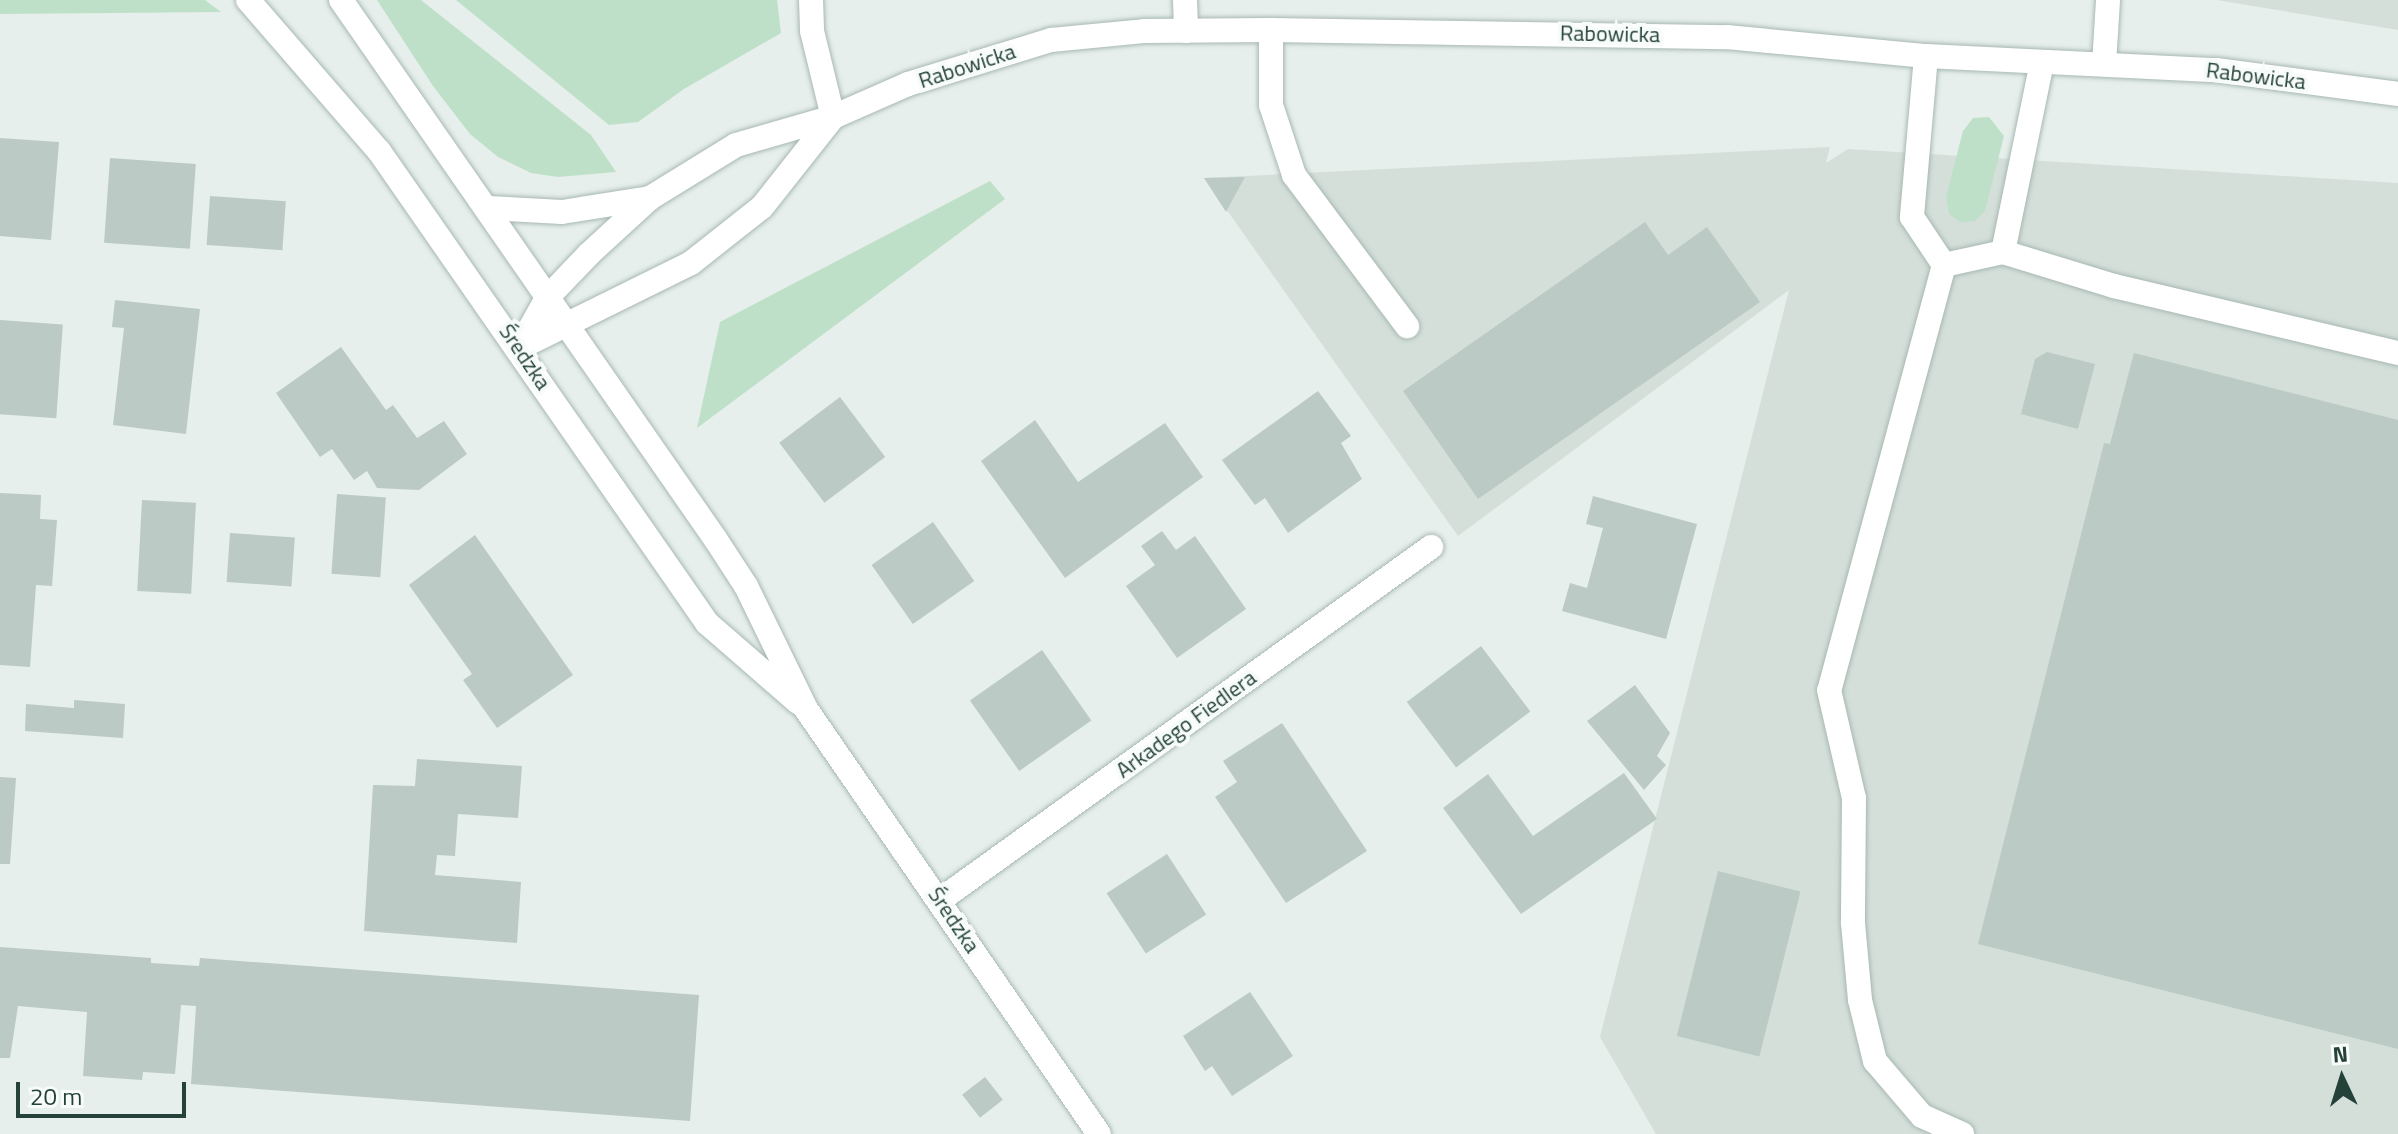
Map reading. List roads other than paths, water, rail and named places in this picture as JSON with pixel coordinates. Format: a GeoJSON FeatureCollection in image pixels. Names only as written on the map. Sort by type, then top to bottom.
{"type":"FeatureCollection","features":[{"type":"Feature","properties":{"kind":"street","name":"Średzka"},"geometry":{"type":"LineString","coordinates":[[248,0],[379,151],[519,348],[707,623],[806,709]]}},
{"type":"Feature","properties":{"kind":"street","name":"Średzka"},"geometry":{"type":"LineString","coordinates":[[341,0],[489,208],[547,298],[746,586],[806,709],[1099,1134]]}},
{"type":"Feature","properties":{"kind":"street"},"geometry":{"type":"LineString","coordinates":[[811,0],[812,31],[833,117]]}},
{"type":"Feature","properties":{"kind":"street"},"geometry":{"type":"LineString","coordinates":[[1185,0],[1186,31]]}},
{"type":"Feature","properties":{"kind":"street"},"geometry":{"type":"LineString","coordinates":[[2104,64],[2108,0]]}},
{"type":"Feature","properties":{"kind":"street","name":"Rabowicka"},"geometry":{"type":"LineString","coordinates":[[519,348],[547,298],[650,198],[736,145],[833,117],[908,84],[1051,40],[1186,31],[1271,30],[1727,37],[1926,56],[2216,70],[2398,94]]}},
{"type":"Feature","properties":{"kind":"street"},"geometry":{"type":"LineString","coordinates":[[1271,30],[1271,105],[1294,175],[1407,326]]}},
{"type":"Feature","properties":{"kind":"street"},"geometry":{"type":"LineString","coordinates":[[1926,56],[1912,217],[1944,265],[1829,690],[1854,798],[1854,938],[1860,1000],[1875,1061],[1922,1116],[1962,1134]]}},
{"type":"Feature","properties":{"kind":"street"},"geometry":{"type":"LineString","coordinates":[[2003,252],[2042,62]]}},
{"type":"Feature","properties":{"kind":"street","name":"Rabowicka"},"geometry":{"type":"LineString","coordinates":[[519,348],[691,263],[762,207],[833,117]]}},
{"type":"Feature","properties":{"kind":"street","name":"Rabowicka"},"geometry":{"type":"LineString","coordinates":[[489,208],[562,212],[650,198]]}},
{"type":"Feature","properties":{"kind":"street"},"geometry":{"type":"LineString","coordinates":[[1944,265],[2003,252],[2114,286],[2398,353]]}},
{"type":"Feature","properties":{"kind":"street","name":"Arkadego Fiedlera"},"geometry":{"type":"LineString","coordinates":[[940,900],[1431,547]]}}]}
